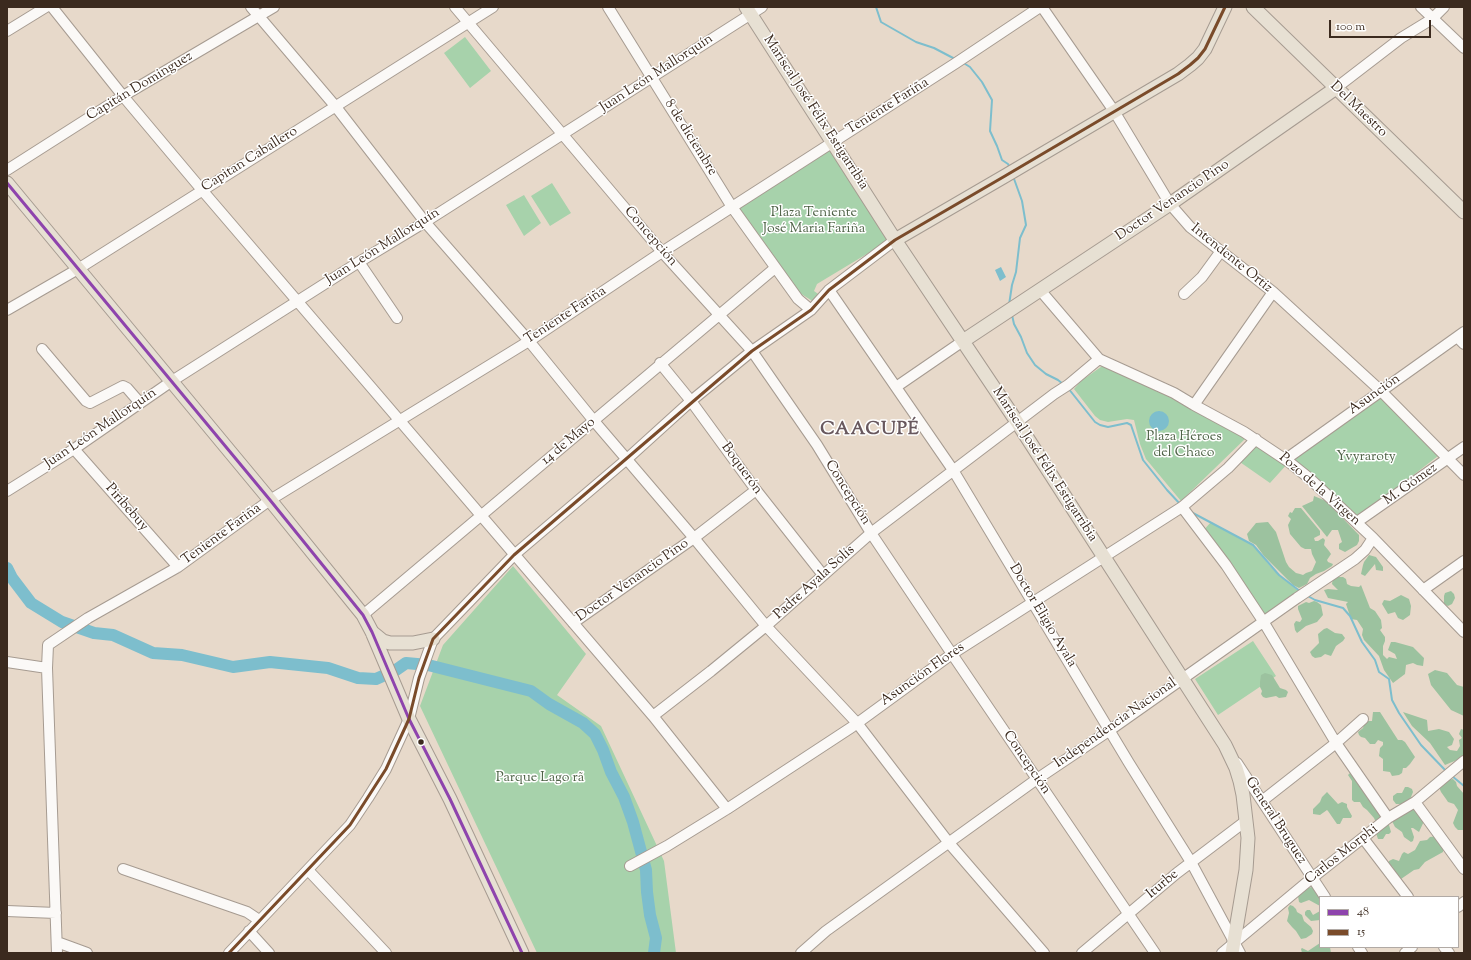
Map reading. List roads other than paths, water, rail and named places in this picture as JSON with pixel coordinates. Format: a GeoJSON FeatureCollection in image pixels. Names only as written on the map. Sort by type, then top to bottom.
{"type":"FeatureCollection","features":[{"type":"Feature","properties":{"kind":"main road"},"geometry":{"type":"LineString","coordinates":[[896,240],[1178,74],[1198,58],[1205,49],[1224,7]]}},
{"type":"Feature","properties":{"kind":"main road","name":"Del Maestro"},"geometry":{"type":"LineString","coordinates":[[1253,7],[1464,212]]}},
{"type":"Feature","properties":{"kind":"main road","name":"Mariscal José Félix Estigarribia"},"geometry":{"type":"LineString","coordinates":[[748,10],[896,240],[1017,422],[1225,745],[1236,768],[1240,781],[1247,820],[1248,852],[1236,949]]}},
{"type":"Feature","properties":{"kind":"main road","name":"Doctor Venancio Pino"},"geometry":{"type":"LineString","coordinates":[[963,341],[1170,204],[1336,88]]}},
{"type":"Feature","properties":{"kind":"main road"},"geometry":{"type":"LineString","coordinates":[[7,183],[172,381],[363,615],[400,694],[409,719],[450,799],[522,953]]}},
{"type":"Feature","properties":{"kind":"main road"},"geometry":{"type":"LineString","coordinates":[[372,632],[384,641],[390,643],[414,644],[433,639]]}},
{"type":"Feature","properties":{"kind":"street"},"geometry":{"type":"LineString","coordinates":[[7,31],[46,7]]}},
{"type":"Feature","properties":{"kind":"street"},"geometry":{"type":"LineString","coordinates":[[52,7],[123,96],[202,190],[653,716],[727,809]]}},
{"type":"Feature","properties":{"kind":"street"},"geometry":{"type":"LineString","coordinates":[[251,7],[336,107],[425,222],[529,341],[766,626],[857,722],[949,844],[1044,953]]}},
{"type":"Feature","properties":{"kind":"street","name":"Capitán Dominguez"},"geometry":{"type":"LineString","coordinates":[[7,170],[123,96],[274,7]]}},
{"type":"Feature","properties":{"kind":"street","name":"Concepción"},"geometry":{"type":"LineString","coordinates":[[454,7],[662,252],[752,351],[817,444],[871,533],[952,654],[1155,953]]}},
{"type":"Feature","properties":{"kind":"street","name":"Capitan Caballero"},"geometry":{"type":"LineString","coordinates":[[7,310],[78,269],[493,7]]}},
{"type":"Feature","properties":{"kind":"street","name":"8 de diciembre"},"geometry":{"type":"LineString","coordinates":[[608,7],[732,207],[774,268]]}},
{"type":"Feature","properties":{"kind":"street","name":"Juan León Mallorquín"},"geometry":{"type":"LineString","coordinates":[[7,491],[74,449],[172,381],[359,262],[425,222],[651,77],[748,10],[762,7]]}},
{"type":"Feature","properties":{"kind":"street","name":"Teniente Fariña"},"geometry":{"type":"LineString","coordinates":[[47,668],[48,645],[60,636],[88,618],[178,567],[270,500],[529,341],[662,252],[1041,7]]}},
{"type":"Feature","properties":{"kind":"street","name":"Intendente Ortiz"},"geometry":{"type":"LineString","coordinates":[[1041,7],[1114,111],[1170,204],[1190,227],[1273,292],[1381,391],[1464,475]]}},
{"type":"Feature","properties":{"kind":"street"},"geometry":{"type":"LineString","coordinates":[[1421,7],[1464,48]]}},
{"type":"Feature","properties":{"kind":"street","name":"Doctor Venancio Pino"},"geometry":{"type":"LineString","coordinates":[[1336,88],[1401,38],[1432,19],[1444,7]]}},
{"type":"Feature","properties":{"kind":"street"},"geometry":{"type":"LineString","coordinates":[[229,953],[350,825],[368,798],[386,769],[409,719],[419,678],[433,639],[514,555],[627,459],[691,401],[752,351],[811,310],[828,290],[896,240]]}},
{"type":"Feature","properties":{"kind":"street"},"geometry":{"type":"LineString","coordinates":[[1184,294],[1202,277],[1221,251]]}},
{"type":"Feature","properties":{"kind":"street"},"geometry":{"type":"LineString","coordinates":[[359,262],[397,318]]}},
{"type":"Feature","properties":{"kind":"street"},"geometry":{"type":"LineString","coordinates":[[774,268],[798,299],[811,310]]}},
{"type":"Feature","properties":{"kind":"street","name":"14 de Mayo"},"geometry":{"type":"LineString","coordinates":[[363,615],[774,268]]}},
{"type":"Feature","properties":{"kind":"street","name":"Doctor Eligio Ayala"},"geometry":{"type":"LineString","coordinates":[[828,290],[954,470],[1191,862],[1236,949]]}},
{"type":"Feature","properties":{"kind":"street"},"geometry":{"type":"LineString","coordinates":[[1194,405],[1273,292]]}},
{"type":"Feature","properties":{"kind":"street","name":"Pozo de la Virgen"},"geometry":{"type":"LineString","coordinates":[[1036,293],[1099,358],[1194,405],[1256,439],[1286,459],[1357,522],[1464,632]]}},
{"type":"Feature","properties":{"kind":"street","name":"Asunción"},"geometry":{"type":"LineString","coordinates":[[1286,459],[1381,391],[1462,338]]}},
{"type":"Feature","properties":{"kind":"street","name":"Doctor Venancio Pino"},"geometry":{"type":"LineString","coordinates":[[896,387],[963,341]]}},
{"type":"Feature","properties":{"kind":"street"},"geometry":{"type":"LineString","coordinates":[[42,349],[86,401],[90,403],[123,386],[127,388],[140,403]]}},
{"type":"Feature","properties":{"kind":"street","name":"Padre Ayala Solís"},"geometry":{"type":"LineString","coordinates":[[653,716],[712,671],[766,626],[871,533],[1065,387],[1099,358]]}},
{"type":"Feature","properties":{"kind":"street","name":"Boquerón"},"geometry":{"type":"LineString","coordinates":[[660,363],[691,401],[756,490],[823,575]]}},
{"type":"Feature","properties":{"kind":"street","name":"Asunción Flores"},"geometry":{"type":"LineString","coordinates":[[630,866],[667,846],[727,809],[857,722],[952,654],[1184,506],[1228,468],[1256,439]]}},
{"type":"Feature","properties":{"kind":"street","name":"M. Gómez"},"geometry":{"type":"LineString","coordinates":[[1357,522],[1464,447]]}},
{"type":"Feature","properties":{"kind":"street","name":"Piribebuy"},"geometry":{"type":"LineString","coordinates":[[74,449],[178,567]]}},
{"type":"Feature","properties":{"kind":"street","name":"Doctor Venancio Pino"},"geometry":{"type":"LineString","coordinates":[[573,623],[694,538],[756,490]]}},
{"type":"Feature","properties":{"kind":"street"},"geometry":{"type":"LineString","coordinates":[[1184,506],[1263,621],[1336,743],[1388,818]]}},
{"type":"Feature","properties":{"kind":"street","name":"Independencia Nacional"},"geometry":{"type":"LineString","coordinates":[[801,953],[826,931],[949,844],[1037,779],[1110,730],[1263,621],[1360,555],[1373,538]]}},
{"type":"Feature","properties":{"kind":"street"},"geometry":{"type":"LineString","coordinates":[[1423,590],[1464,561]]}},
{"type":"Feature","properties":{"kind":"street"},"geometry":{"type":"LineString","coordinates":[[7,662],[47,668],[57,953]]}},
{"type":"Feature","properties":{"kind":"street"},"geometry":{"type":"LineString","coordinates":[[1262,801],[1336,743],[1363,719]]}},
{"type":"Feature","properties":{"kind":"street","name":"General Bruguez"},"geometry":{"type":"LineString","coordinates":[[1225,745],[1324,896]]}},
{"type":"Feature","properties":{"kind":"street","name":"Carlos Morphi"},"geometry":{"type":"LineString","coordinates":[[1222,953],[1236,949],[1312,878],[1388,818],[1415,802],[1461,764]]}},
{"type":"Feature","properties":{"kind":"street"},"geometry":{"type":"LineString","coordinates":[[1415,802],[1464,869]]}},
{"type":"Feature","properties":{"kind":"street","name":"Iturbe"},"geometry":{"type":"LineString","coordinates":[[1082,953],[1191,862],[1247,820]]}},
{"type":"Feature","properties":{"kind":"street"},"geometry":{"type":"LineString","coordinates":[[1363,838],[1407,896]]}},
{"type":"Feature","properties":{"kind":"street"},"geometry":{"type":"LineString","coordinates":[[123,869],[248,912],[259,920]]}},
{"type":"Feature","properties":{"kind":"street"},"geometry":{"type":"LineString","coordinates":[[308,870],[386,953]]}},
{"type":"Feature","properties":{"kind":"street"},"geometry":{"type":"LineString","coordinates":[[7,912],[56,913]]}},
{"type":"Feature","properties":{"kind":"street"},"geometry":{"type":"LineString","coordinates":[[249,931],[269,953]]}},
{"type":"Feature","properties":{"kind":"street"},"geometry":{"type":"LineString","coordinates":[[57,942],[87,953]]}},
{"type":"Feature","properties":{"kind":"water"},"geometry":{"type":"Polygon","coordinates":[[[1001,267],[1006,277],[1000,281],[995,270],[1001,267]]]}},
{"type":"Feature","properties":{"kind":"water"},"geometry":{"type":"Polygon","coordinates":[[[1159,411],[1166,414],[1169,421],[1166,428],[1159,431],[1152,428],[1149,421],[1152,414],[1159,411]]]}},
{"type":"Feature","properties":{"kind":"waterway"},"geometry":{"type":"LineString","coordinates":[[876,7],[881,22],[916,42],[934,48],[955,59]]}},
{"type":"Feature","properties":{"kind":"waterway"},"geometry":{"type":"LineString","coordinates":[[962,62],[970,67],[982,82],[992,100],[990,131],[1002,160],[1008,164],[1010,168]]}},
{"type":"Feature","properties":{"kind":"waterway"},"geometry":{"type":"LineString","coordinates":[[1009,305],[1012,285],[1016,272],[1020,238],[1026,225],[1022,201],[1013,176]]}},
{"type":"Feature","properties":{"kind":"waterway"},"geometry":{"type":"LineString","coordinates":[[1012,315],[1014,324],[1027,353],[1035,365],[1046,374],[1063,384]]}},
{"type":"Feature","properties":{"kind":"waterway"},"geometry":{"type":"LineString","coordinates":[[1068,388],[1095,422],[1100,425],[1108,427],[1127,423],[1131,425],[1143,460],[1181,505]]}},
{"type":"Feature","properties":{"kind":"waterway"},"geometry":{"type":"LineString","coordinates":[[1191,512],[1253,545],[1279,575],[1301,592]]}},
{"type":"Feature","properties":{"kind":"waterway"},"geometry":{"type":"LineString","coordinates":[[7,568],[12,578],[31,603],[62,622],[94,633],[113,635],[153,653],[182,655],[233,667],[270,662],[328,668],[358,678],[376,679],[396,670],[406,663],[428,665],[531,691],[549,704],[583,723],[595,734],[603,750],[611,772],[624,797],[633,822],[646,870],[650,915],[656,938],[654,953]]}},
{"type":"Feature","properties":{"kind":"waterway"},"geometry":{"type":"LineString","coordinates":[[1306,595],[1315,600],[1343,608],[1350,616],[1362,642],[1375,660],[1379,672],[1389,679],[1392,700],[1399,713],[1421,745],[1447,772]]}},
{"type":"Feature","properties":{"kind":"waterway"},"geometry":{"type":"LineString","coordinates":[[1452,776],[1464,786]]}},
{"type":"Feature","properties":{"kind":"district","name":"CAACUPÉ"},"geometry":{"type":"Point","coordinates":[870,431]}},
{"type":"Feature","properties":{"kind":"park label","name":"Plaza Teniente José Maria Fariña"},"geometry":{"type":"Point","coordinates":[814,222]}},
{"type":"Feature","properties":{"kind":"park label","name":"Plaza Héroes del Chaco"},"geometry":{"type":"Point","coordinates":[1184,446]}},
{"type":"Feature","properties":{"kind":"park label","name":"Yvyraroty"},"geometry":{"type":"Point","coordinates":[1366,458]}},
{"type":"Feature","properties":{"kind":"park label","name":"Parque Lago rã"},"geometry":{"type":"Point","coordinates":[540,779]}}]}
